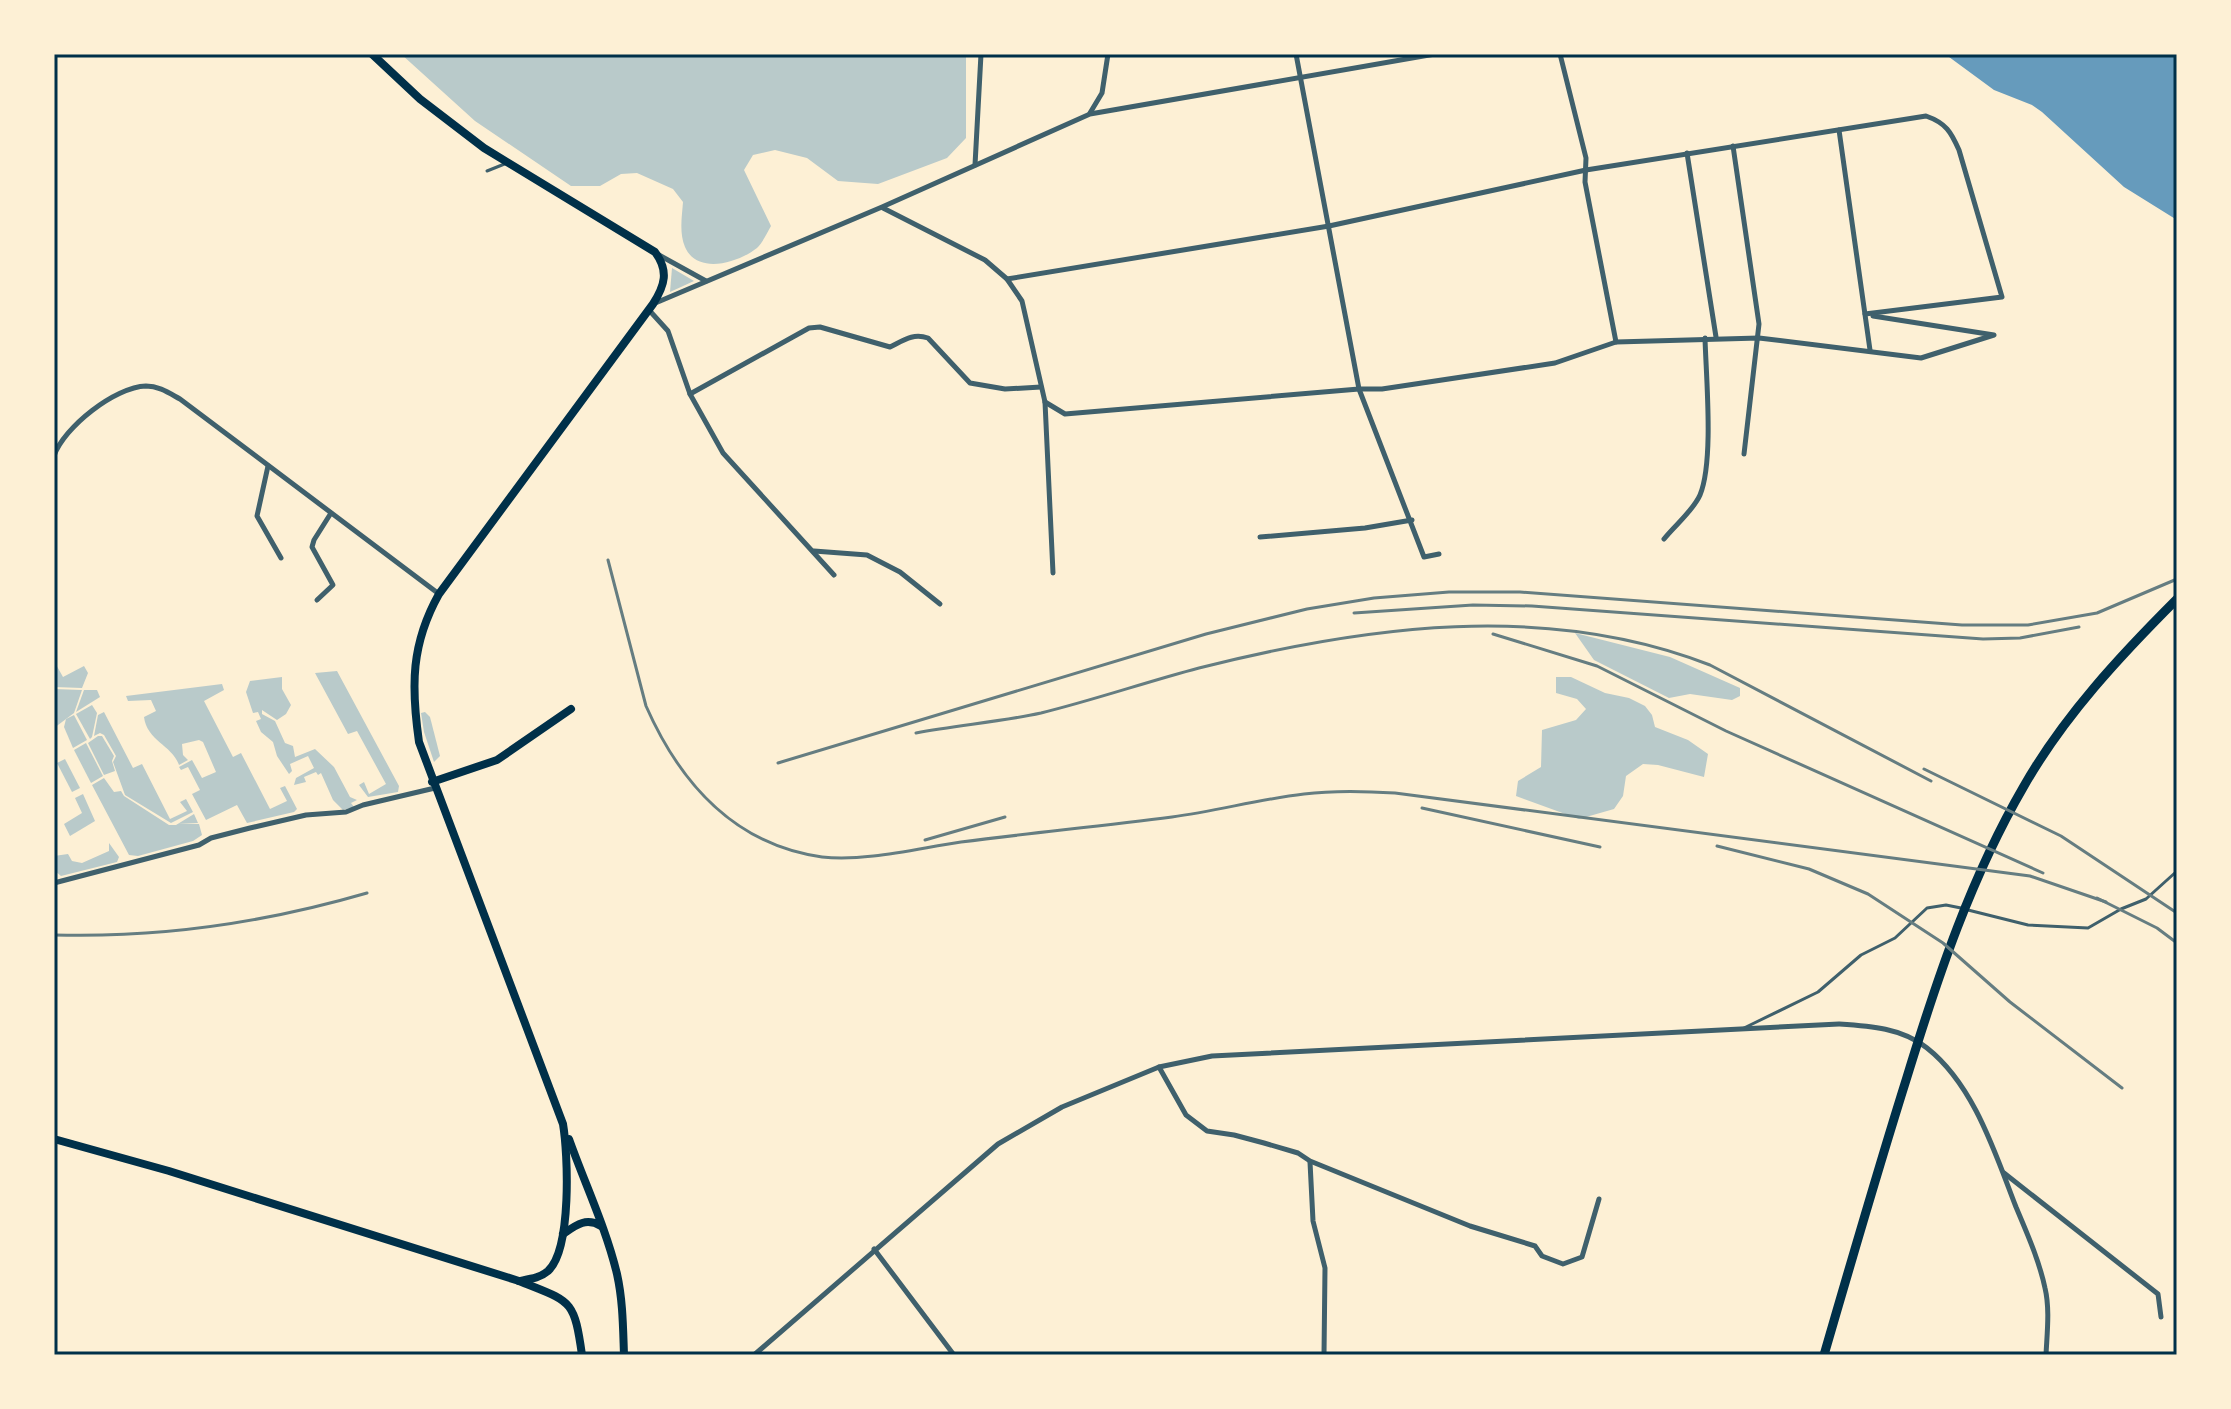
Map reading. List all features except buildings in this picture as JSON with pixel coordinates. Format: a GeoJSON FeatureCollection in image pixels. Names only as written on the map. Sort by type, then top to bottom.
{"type":"FeatureCollection","features":[{"type":"Feature","properties":{"kind":"highway"},"geometry":{"type":"LineString","coordinates":[[1824,1355],[1942,964],[1975,883],[2024,784],[2090,692],[2177,599]]}},
{"type":"Feature","properties":{"kind":"main road"},"geometry":{"type":"LineString","coordinates":[[372,54],[420,99],[507,163],[655,252],[663,263],[665,276],[662,290],[651,307],[439,594],[420,634],[414,673],[414,711],[419,742],[602,1226],[617,1276],[624,1355]]}},
{"type":"Feature","properties":{"kind":"main road"},"geometry":{"type":"LineString","coordinates":[[434,785],[497,760],[571,709]]}},
{"type":"Feature","properties":{"kind":"main road"},"geometry":{"type":"LineString","coordinates":[[519,1281],[540,1277],[551,1269],[557,1258],[567,1214],[563,1124]]}},
{"type":"Feature","properties":{"kind":"main road"},"geometry":{"type":"LineString","coordinates":[[54,1139],[169,1171],[519,1281],[559,1298],[571,1307],[577,1319],[582,1355]]}},
{"type":"Feature","properties":{"kind":"main road"},"geometry":{"type":"LineString","coordinates":[[563,1234],[579,1223],[592,1221],[602,1226]]}},
{"type":"Feature","properties":{"kind":"street"},"geometry":{"type":"LineString","coordinates":[[975,165],[981,54]]}},
{"type":"Feature","properties":{"kind":"street"},"geometry":{"type":"LineString","coordinates":[[1090,114],[1102,93],[1108,54]]}},
{"type":"Feature","properties":{"kind":"street"},"geometry":{"type":"LineString","coordinates":[[1296,54],[1359,389],[1424,557],[1439,554]]}},
{"type":"Feature","properties":{"kind":"street"},"geometry":{"type":"LineString","coordinates":[[834,575],[723,453],[690,394],[668,331],[651,307],[1090,114],[1435,54]]}},
{"type":"Feature","properties":{"kind":"street"},"geometry":{"type":"LineString","coordinates":[[1560,54],[1586,158],[1585,182],[1616,342]]}},
{"type":"Feature","properties":{"kind":"street"},"geometry":{"type":"LineString","coordinates":[[1007,279],[1329,226],[1586,170],[1926,116],[1950,129],[1959,150],[2002,297],[1865,314]]}},
{"type":"Feature","properties":{"kind":"street"},"geometry":{"type":"LineString","coordinates":[[1839,130],[1870,350]]}},
{"type":"Feature","properties":{"kind":"street"},"geometry":{"type":"LineString","coordinates":[[1733,146],[1759,338],[1744,454]]}},
{"type":"Feature","properties":{"kind":"street"},"geometry":{"type":"LineString","coordinates":[[1687,153],[1716,337]]}},
{"type":"Feature","properties":{"kind":"street"},"geometry":{"type":"LineString","coordinates":[[882,207],[985,260],[1007,279],[1022,301],[1045,402],[1053,573]]}},
{"type":"Feature","properties":{"kind":"street"},"geometry":{"type":"LineString","coordinates":[[655,252],[707,282]]}},
{"type":"Feature","properties":{"kind":"street"},"geometry":{"type":"LineString","coordinates":[[1045,402],[1065,414],[1382,389],[1555,363],[1616,342],[1759,338],[1921,358],[1994,335],[1865,314]]}},
{"type":"Feature","properties":{"kind":"street"},"geometry":{"type":"LineString","coordinates":[[690,394],[809,328],[820,327],[890,347],[913,335],[921,336],[928,338],[970,383],[1005,389],[1041,387]]}},
{"type":"Feature","properties":{"kind":"street"},"geometry":{"type":"LineString","coordinates":[[1664,539],[1698,498],[1704,483],[1707,428],[1705,338]]}},
{"type":"Feature","properties":{"kind":"street"},"geometry":{"type":"LineString","coordinates":[[54,456],[71,428],[88,414],[124,392],[144,386],[161,388],[180,399],[439,594]]}},
{"type":"Feature","properties":{"kind":"street"},"geometry":{"type":"LineString","coordinates":[[268,466],[257,516],[281,558]]}},
{"type":"Feature","properties":{"kind":"street"},"geometry":{"type":"LineString","coordinates":[[317,600],[333,585],[312,547],[331,513]]}},
{"type":"Feature","properties":{"kind":"street"},"geometry":{"type":"LineString","coordinates":[[1260,537],[1365,528],[1412,520]]}},
{"type":"Feature","properties":{"kind":"street"},"geometry":{"type":"LineString","coordinates":[[813,551],[867,555],[900,572],[940,604]]}},
{"type":"Feature","properties":{"kind":"street"},"geometry":{"type":"LineString","coordinates":[[54,883],[199,845],[211,838],[306,815],[346,812],[434,785]]}},
{"type":"Feature","properties":{"kind":"street"},"geometry":{"type":"LineString","coordinates":[[754,1355],[998,1144],[1062,1107],[1159,1067],[1212,1056],[1839,1024],[1875,1026],[1904,1035],[1925,1046],[1961,1085],[2002,1172],[2040,1266],[2045,1287],[2046,1355]]}},
{"type":"Feature","properties":{"kind":"street"},"geometry":{"type":"LineString","coordinates":[[1159,1067],[1186,1115],[1207,1131],[1234,1135],[1298,1153],[1310,1161],[1470,1226],[1535,1246],[1542,1256],[1563,1264],[1582,1257],[1599,1199]]}},
{"type":"Feature","properties":{"kind":"street"},"geometry":{"type":"LineString","coordinates":[[1310,1161],[1313,1221],[1325,1268],[1324,1355]]}},
{"type":"Feature","properties":{"kind":"street"},"geometry":{"type":"LineString","coordinates":[[2002,1172],[2158,1294],[2161,1317]]}},
{"type":"Feature","properties":{"kind":"street"},"geometry":{"type":"LineString","coordinates":[[874,1249],[954,1355]]}},
{"type":"Feature","properties":{"kind":"lane"},"geometry":{"type":"LineString","coordinates":[[487,171],[507,163]]}},
{"type":"Feature","properties":{"kind":"lane"},"geometry":{"type":"LineString","coordinates":[[1742,1029],[1818,992],[1861,955],[1895,938],[1927,908],[1946,905],[2028,925],[2088,928],[2146,899],[2177,871]]}},
{"type":"Feature","properties":{"kind":"shaded area"},"geometry":{"type":"Polygon","coordinates":[[[401,54],[966,54],[966,138],[947,158],[878,184],[838,181],[807,158],[775,150],[753,155],[744,170],[771,226],[759,246],[749,253],[729,262],[708,264],[691,256],[685,247],[681,230],[683,202],[673,189],[637,173],[621,174],[600,186],[571,186],[475,121],[401,54]]]}},
{"type":"Feature","properties":{"kind":"shaded area"},"geometry":{"type":"Polygon","coordinates":[[[672,268],[694,281],[670,292],[672,268]]]}},
{"type":"Feature","properties":{"kind":"shaded area"},"geometry":{"type":"Polygon","coordinates":[[[1575,633],[1670,657],[1740,688],[1740,696],[1732,700],[1690,694],[1669,698],[1594,660],[1575,633]]]}},
{"type":"Feature","properties":{"kind":"shaded area"},"geometry":{"type":"Polygon","coordinates":[[[54,661],[63,677],[84,666],[88,673],[82,688],[54,687],[54,661]]]}},
{"type":"Feature","properties":{"kind":"shaded area"},"geometry":{"type":"Polygon","coordinates":[[[337,671],[399,786],[398,792],[368,797],[359,785],[364,782],[369,794],[386,784],[357,731],[348,734],[315,673],[337,671]]]}},
{"type":"Feature","properties":{"kind":"shaded area"},"geometry":{"type":"Polygon","coordinates":[[[282,677],[282,689],[291,705],[286,714],[277,720],[262,710],[262,714],[275,721],[285,743],[293,746],[295,757],[315,749],[334,767],[350,797],[357,800],[351,803],[354,807],[343,810],[333,800],[321,773],[304,777],[306,782],[294,785],[296,778],[314,768],[308,756],[290,764],[292,771],[289,774],[277,756],[273,742],[261,732],[256,721],[261,719],[258,712],[253,713],[246,692],[250,681],[282,677]]]}},
{"type":"Feature","properties":{"kind":"shaded area"},"geometry":{"type":"Polygon","coordinates":[[[1556,677],[1571,677],[1605,693],[1629,698],[1645,706],[1652,715],[1655,727],[1688,740],[1708,754],[1704,777],[1643,764],[1626,776],[1623,796],[1614,809],[1579,819],[1516,796],[1518,781],[1541,767],[1542,730],[1576,720],[1586,709],[1577,699],[1556,693],[1556,677]]]}},
{"type":"Feature","properties":{"kind":"shaded area"},"geometry":{"type":"Polygon","coordinates":[[[222,684],[224,690],[204,701],[233,757],[241,753],[270,809],[287,801],[280,788],[285,786],[297,809],[294,812],[247,823],[237,805],[206,820],[192,794],[200,790],[188,767],[181,770],[179,767],[192,760],[202,778],[216,772],[203,742],[182,744],[183,755],[188,760],[179,765],[146,725],[144,717],[156,711],[151,700],[128,701],[126,696],[222,684]]]}},
{"type":"Feature","properties":{"kind":"shaded area"},"geometry":{"type":"Polygon","coordinates":[[[54,689],[82,690],[74,713],[54,728],[54,689]]]}},
{"type":"Feature","properties":{"kind":"shaded area"},"geometry":{"type":"Polygon","coordinates":[[[84,690],[97,690],[100,697],[76,712],[84,690]]]}},
{"type":"Feature","properties":{"kind":"shaded area"},"geometry":{"type":"Polygon","coordinates":[[[92,705],[97,713],[90,739],[76,714],[92,705]]]}},
{"type":"Feature","properties":{"kind":"shaded area"},"geometry":{"type":"Polygon","coordinates":[[[104,712],[133,768],[142,764],[170,819],[187,811],[180,802],[186,799],[193,812],[171,823],[125,795],[113,762],[116,756],[104,735],[94,736],[98,715],[104,712]]]}},
{"type":"Feature","properties":{"kind":"shaded area"},"geometry":{"type":"Polygon","coordinates":[[[425,712],[430,717],[440,756],[434,762],[424,732],[421,713],[425,712]]]}},
{"type":"Feature","properties":{"kind":"shaded area"},"geometry":{"type":"Polygon","coordinates":[[[74,715],[87,740],[73,748],[64,727],[66,719],[74,715]]]}},
{"type":"Feature","properties":{"kind":"shaded area"},"geometry":{"type":"Polygon","coordinates":[[[102,736],[114,756],[115,771],[104,775],[88,743],[102,736]]]}},
{"type":"Feature","properties":{"kind":"shaded area"},"geometry":{"type":"Polygon","coordinates":[[[86,743],[103,776],[91,783],[74,750],[86,743]]]}},
{"type":"Feature","properties":{"kind":"shaded area"},"geometry":{"type":"Polygon","coordinates":[[[65,759],[80,788],[72,792],[57,763],[65,759]]]}},
{"type":"Feature","properties":{"kind":"shaded area"},"geometry":{"type":"Polygon","coordinates":[[[104,778],[114,792],[121,791],[169,825],[176,825],[194,814],[198,823],[178,824],[199,824],[202,835],[193,841],[138,856],[129,855],[92,785],[104,778]]]}},
{"type":"Feature","properties":{"kind":"shaded area"},"geometry":{"type":"Polygon","coordinates":[[[83,794],[95,821],[70,836],[64,824],[82,813],[75,798],[83,794]]]}},
{"type":"Feature","properties":{"kind":"shaded area"},"geometry":{"type":"Polygon","coordinates":[[[109,843],[119,857],[117,862],[61,876],[54,870],[54,856],[68,854],[72,861],[82,863],[109,851],[109,843]]]}},
{"type":"Feature","properties":{"kind":"water"},"geometry":{"type":"Polygon","coordinates":[[[1945,54],[2177,54],[2177,220],[2124,187],[2042,112],[1994,90],[1945,54]]]}},
{"type":"Feature","properties":{"kind":"railway"},"geometry":{"type":"LineString","coordinates":[[608,560],[646,706],[676,760],[714,806],[763,839],[791,850],[822,857],[874,856],[961,842],[1172,817],[1304,794],[1372,792],[2030,876],[2106,902]]}},
{"type":"Feature","properties":{"kind":"railway"},"geometry":{"type":"LineString","coordinates":[[778,763],[1206,634],[1307,609],[1374,598],[1449,592],[1520,592],[1962,625],[2028,625],[2097,613],[2177,579]]}},
{"type":"Feature","properties":{"kind":"railway"},"geometry":{"type":"LineString","coordinates":[[1354,613],[1473,605],[1532,606],[1983,639],[2020,638],[2079,627]]}},
{"type":"Feature","properties":{"kind":"railway"},"geometry":{"type":"LineString","coordinates":[[916,733],[1041,713],[1199,668],[1326,641],[1455,627],[1520,627],[1584,633],[1648,645],[1710,665],[1931,781]]}},
{"type":"Feature","properties":{"kind":"railway"},"geometry":{"type":"LineString","coordinates":[[1493,634],[1597,666],[1726,731],[2043,873]]}},
{"type":"Feature","properties":{"kind":"railway"},"geometry":{"type":"LineString","coordinates":[[1924,769],[2061,836],[2177,913]]}},
{"type":"Feature","properties":{"kind":"railway"},"geometry":{"type":"LineString","coordinates":[[1422,808],[1600,847]]}},
{"type":"Feature","properties":{"kind":"railway"},"geometry":{"type":"LineString","coordinates":[[925,840],[1005,817]]}},
{"type":"Feature","properties":{"kind":"railway"},"geometry":{"type":"LineString","coordinates":[[1717,846],[1809,869],[1868,894],[1943,943],[2010,1002],[2122,1088]]}},
{"type":"Feature","properties":{"kind":"railway"},"geometry":{"type":"LineString","coordinates":[[54,935],[134,934],[212,926],[290,913],[367,893]]}},
{"type":"Feature","properties":{"kind":"railway"},"geometry":{"type":"LineString","coordinates":[[2097,898],[2157,928],[2177,943]]}}]}
